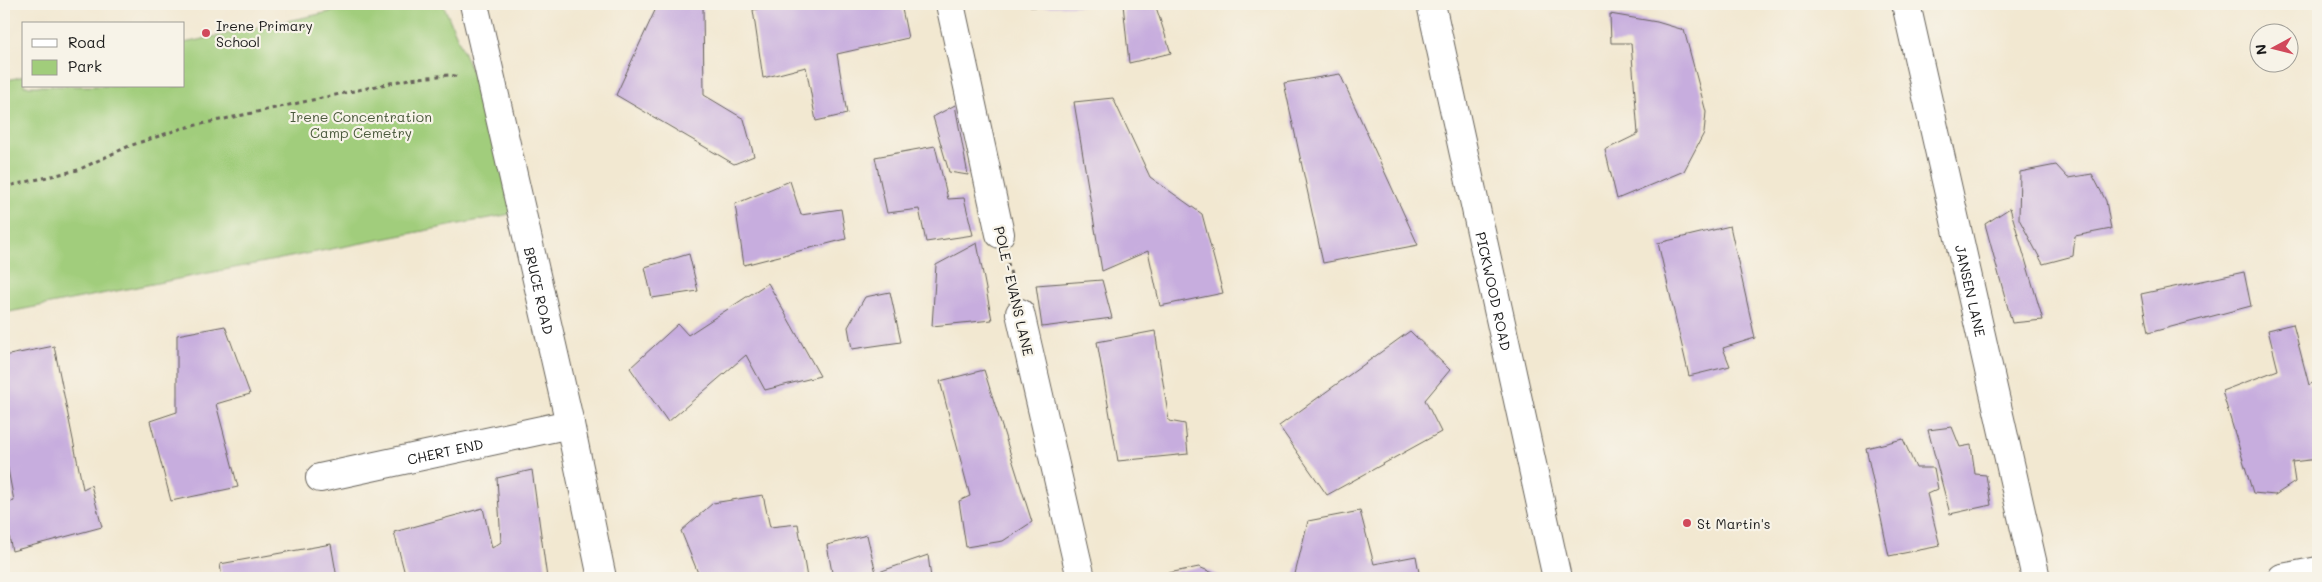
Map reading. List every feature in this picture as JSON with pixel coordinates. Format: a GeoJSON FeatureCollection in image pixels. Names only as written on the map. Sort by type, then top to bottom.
{"type":"FeatureCollection","features":[{"type":"Feature","properties":{"kind":"street","name":"BRUCE ROAD"},"geometry":{"type":"LineString","coordinates":[[474,4],[570,424],[602,578]]}},
{"type":"Feature","properties":{"kind":"street","name":"POLE - EVANS LANE"},"geometry":{"type":"LineString","coordinates":[[950,4],[1000,234]]}},
{"type":"Feature","properties":{"kind":"street","name":"PICKWOOD ROAD"},"geometry":{"type":"LineString","coordinates":[[1431,4],[1557,578]]}},
{"type":"Feature","properties":{"kind":"street","name":"JANSEN LANE"},"geometry":{"type":"LineString","coordinates":[[1906,4],[2036,578]]}},
{"type":"Feature","properties":{"kind":"street","name":"POLE - EVANS LANE"},"geometry":{"type":"LineString","coordinates":[[1020,313],[1081,578]]}},
{"type":"Feature","properties":{"kind":"street","name":"CHERT END"},"geometry":{"type":"LineString","coordinates":[[320,478],[570,424]]}},
{"type":"Feature","properties":{"kind":"street"},"geometry":{"type":"LineString","coordinates":[[2282,578],[2318,570]]}},
{"type":"Feature","properties":{"kind":"path"},"geometry":{"type":"LineString","coordinates":[[4,187],[78,170],[129,146],[183,128],[409,79],[449,75],[461,77],[470,88],[475,101],[481,106],[497,104]]}},
{"type":"Feature","properties":{"kind":"path","name":"POLE - EVANS LANE"},"geometry":{"type":"LineString","coordinates":[[1000,234],[1020,313]]}},
{"type":"Feature","properties":{"kind":"green space","name":"Irene Concentration Camp Cemetry"},"geometry":{"type":"Polygon","coordinates":[[[367,4],[443,4],[531,210],[4,313],[4,81],[22,76],[22,88],[185,88],[185,43],[367,4]]]}},
{"type":"Feature","properties":{"kind":"building"},"geometry":{"type":"Polygon","coordinates":[[[658,4],[703,4],[704,95],[744,119],[754,156],[734,164],[616,95],[658,4]]]}},
{"type":"Feature","properties":{"kind":"building"},"geometry":{"type":"Polygon","coordinates":[[[774,4],[901,4],[908,38],[837,54],[847,114],[816,121],[806,67],[763,78],[753,10],[774,4]]]}},
{"type":"Feature","properties":{"kind":"building"},"geometry":{"type":"Polygon","coordinates":[[[1030,4],[1122,4],[1122,5],[1030,7],[1030,4]]]}},
{"type":"Feature","properties":{"kind":"building"},"geometry":{"type":"Polygon","coordinates":[[[1123,4],[1155,4],[1171,53],[1129,63],[1123,4]]]}},
{"type":"Feature","properties":{"kind":"building"},"geometry":{"type":"Polygon","coordinates":[[[1610,14],[1657,22],[1684,30],[1706,112],[1704,133],[1684,171],[1617,199],[1605,150],[1638,134],[1631,43],[1611,43],[1610,14]]]}},
{"type":"Feature","properties":{"kind":"building"},"geometry":{"type":"Polygon","coordinates":[[[1340,74],[1418,245],[1323,263],[1284,83],[1340,74]]]}},
{"type":"Feature","properties":{"kind":"building"},"geometry":{"type":"Polygon","coordinates":[[[1113,98],[1150,177],[1202,214],[1223,293],[1160,306],[1148,251],[1102,271],[1074,102],[1113,98]]]}},
{"type":"Feature","properties":{"kind":"building"},"geometry":{"type":"Polygon","coordinates":[[[955,105],[968,175],[949,172],[933,117],[955,105]]]}},
{"type":"Feature","properties":{"kind":"building"},"geometry":{"type":"Polygon","coordinates":[[[935,146],[948,199],[964,198],[973,235],[926,242],[919,209],[887,213],[875,157],[935,146]]]}},
{"type":"Feature","properties":{"kind":"building"},"geometry":{"type":"Polygon","coordinates":[[[2056,165],[2068,178],[2092,174],[2106,201],[2111,229],[2075,236],[2073,256],[2043,264],[2019,219],[2020,172],[2056,165]]]}},
{"type":"Feature","properties":{"kind":"building"},"geometry":{"type":"Polygon","coordinates":[[[790,181],[801,215],[841,209],[846,239],[744,265],[735,204],[790,181]]]}},
{"type":"Feature","properties":{"kind":"building"},"geometry":{"type":"Polygon","coordinates":[[[2010,208],[2043,320],[2012,323],[1985,224],[2010,208]]]}},
{"type":"Feature","properties":{"kind":"building"},"geometry":{"type":"Polygon","coordinates":[[[1730,226],[1755,338],[1723,348],[1730,366],[1689,376],[1658,243],[1730,226]]]}},
{"type":"Feature","properties":{"kind":"building"},"geometry":{"type":"Polygon","coordinates":[[[977,243],[992,320],[932,326],[936,265],[977,243]]]}},
{"type":"Feature","properties":{"kind":"building"},"geometry":{"type":"Polygon","coordinates":[[[689,254],[698,291],[652,298],[645,267],[689,254]]]}},
{"type":"Feature","properties":{"kind":"building"},"geometry":{"type":"Polygon","coordinates":[[[2244,272],[2251,306],[2148,333],[2141,294],[2244,272]]]}},
{"type":"Feature","properties":{"kind":"building"},"geometry":{"type":"Polygon","coordinates":[[[1102,280],[1112,318],[1042,327],[1036,285],[1102,280]]]}},
{"type":"Feature","properties":{"kind":"building"},"geometry":{"type":"Polygon","coordinates":[[[768,283],[820,376],[765,390],[746,355],[668,422],[630,368],[678,324],[688,335],[768,283]]]}},
{"type":"Feature","properties":{"kind":"building"},"geometry":{"type":"Polygon","coordinates":[[[890,292],[901,342],[852,349],[848,327],[865,297],[890,292]]]}},
{"type":"Feature","properties":{"kind":"building"},"geometry":{"type":"Polygon","coordinates":[[[2293,324],[2309,385],[2318,380],[2318,414],[2315,415],[2318,430],[2318,459],[2292,462],[2295,482],[2275,495],[2253,493],[2222,391],[2278,370],[2268,330],[2293,324]]]}},
{"type":"Feature","properties":{"kind":"building"},"geometry":{"type":"Polygon","coordinates":[[[225,326],[250,394],[216,404],[238,487],[171,501],[150,421],[177,412],[177,335],[225,326]]]}},
{"type":"Feature","properties":{"kind":"building"},"geometry":{"type":"Polygon","coordinates":[[[1155,331],[1169,421],[1185,424],[1188,454],[1118,461],[1097,342],[1155,331]]]}},
{"type":"Feature","properties":{"kind":"building"},"geometry":{"type":"Polygon","coordinates":[[[1410,331],[1450,370],[1425,400],[1441,432],[1327,495],[1279,426],[1410,331]]]}},
{"type":"Feature","properties":{"kind":"building"},"geometry":{"type":"Polygon","coordinates":[[[54,346],[83,489],[91,485],[102,527],[12,551],[4,510],[4,504],[14,501],[4,448],[4,356],[54,346]]]}},
{"type":"Feature","properties":{"kind":"building"},"geometry":{"type":"Polygon","coordinates":[[[984,370],[1032,522],[1003,541],[966,547],[959,501],[970,496],[940,381],[984,370]]]}},
{"type":"Feature","properties":{"kind":"building"},"geometry":{"type":"Polygon","coordinates":[[[1952,427],[1960,447],[1971,445],[1975,474],[1986,475],[1991,505],[1950,514],[1928,430],[1952,427]]]}},
{"type":"Feature","properties":{"kind":"building"},"geometry":{"type":"Polygon","coordinates":[[[1903,439],[1916,468],[1934,468],[1938,489],[1927,494],[1940,546],[1889,556],[1866,448],[1903,439]]]}},
{"type":"Feature","properties":{"kind":"building"},"geometry":{"type":"Polygon","coordinates":[[[532,470],[547,578],[406,578],[394,532],[483,508],[492,548],[501,542],[497,478],[532,470]]]}},
{"type":"Feature","properties":{"kind":"building"},"geometry":{"type":"Polygon","coordinates":[[[763,495],[770,527],[798,524],[807,578],[700,578],[681,531],[713,503],[763,495]]]}},
{"type":"Feature","properties":{"kind":"building"},"geometry":{"type":"Polygon","coordinates":[[[1360,511],[1374,564],[1416,556],[1420,578],[1294,578],[1308,521],[1360,511]]]}},
{"type":"Feature","properties":{"kind":"building"},"geometry":{"type":"Polygon","coordinates":[[[867,535],[876,573],[928,555],[931,578],[833,578],[827,545],[867,535]]]}},
{"type":"Feature","properties":{"kind":"building"},"geometry":{"type":"Polygon","coordinates":[[[331,544],[337,578],[222,578],[220,564],[331,544]]]}},
{"type":"Feature","properties":{"kind":"building"},"geometry":{"type":"Polygon","coordinates":[[[1199,567],[1225,578],[1148,578],[1148,577],[1199,567]]]}},
{"type":"Feature","properties":{"kind":"place","name":"Irene Primary School"},"geometry":{"type":"Point","coordinates":[206,33]}},
{"type":"Feature","properties":{"kind":"place","name":"St Martin's"},"geometry":{"type":"Point","coordinates":[1687,523]}}]}
